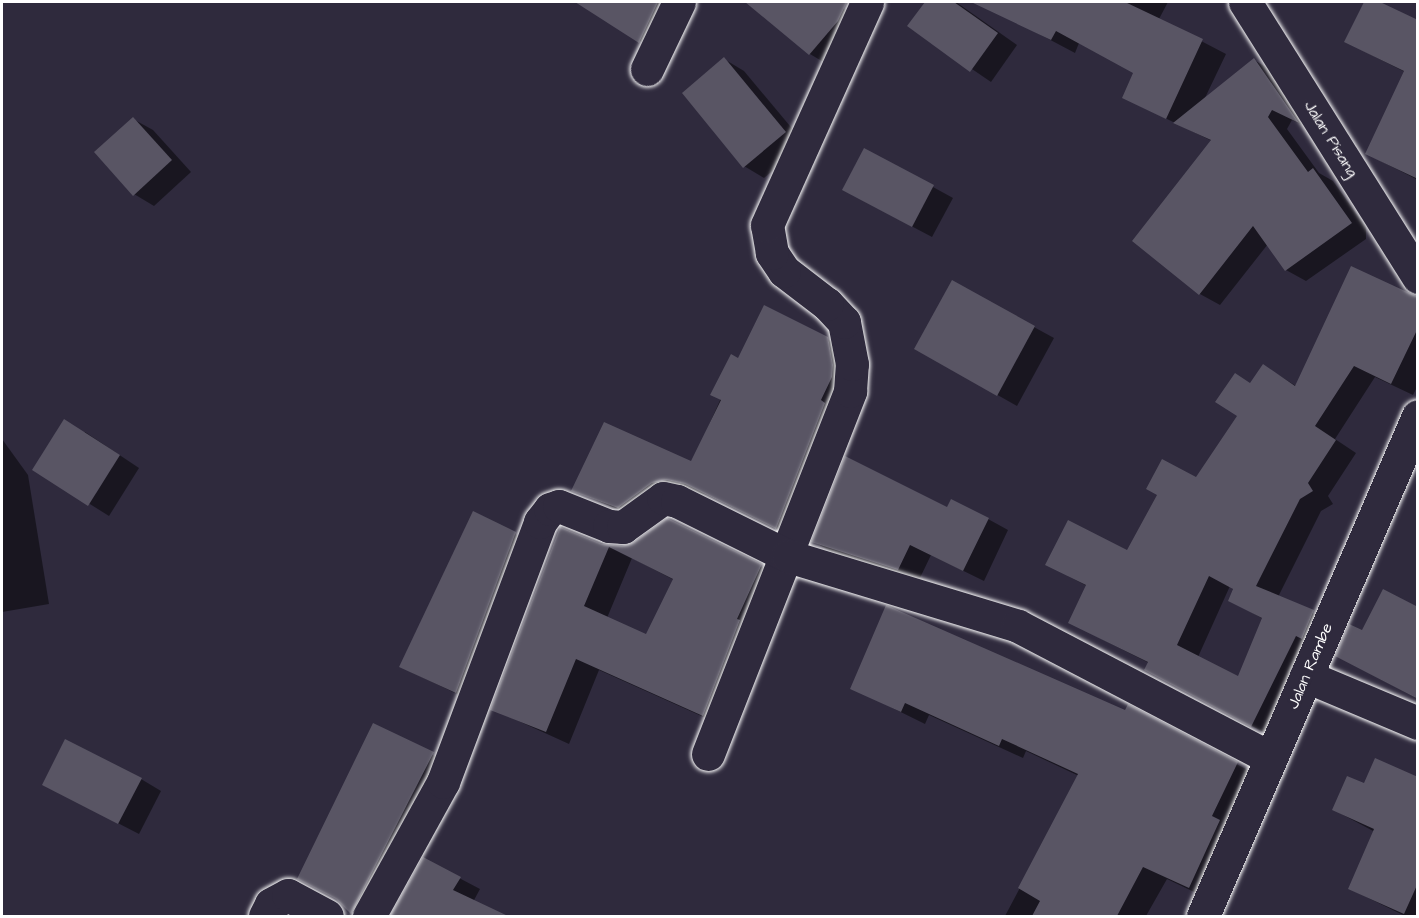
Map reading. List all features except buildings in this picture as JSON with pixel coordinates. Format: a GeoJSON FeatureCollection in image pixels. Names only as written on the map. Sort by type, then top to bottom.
{"type":"FeatureCollection","features":[{"type":"Feature","properties":{"kind":"street"},"geometry":{"type":"LineString","coordinates":[[647,69],[679,2]]}},
{"type":"Feature","properties":{"kind":"street"},"geometry":{"type":"LineString","coordinates":[[708,754],[788,556],[850,391],[852,364],[844,322],[827,304],[784,271],[772,253],[767,225],[867,2]]}},
{"type":"Feature","properties":{"kind":"street","name":"Jalan Pisang"},"geometry":{"type":"LineString","coordinates":[[1245,2],[1418,277]]}},
{"type":"Feature","properties":{"kind":"street","name":"Jalan Rambe"},"geometry":{"type":"LineString","coordinates":[[1203,916],[1418,416]]}},
{"type":"Feature","properties":{"kind":"street"},"geometry":{"type":"LineString","coordinates":[[369,916],[443,782],[540,522],[550,508],[559,506],[609,526],[624,527],[663,498],[788,556],[1018,626],[1271,758]]}},
{"type":"Feature","properties":{"kind":"street"},"geometry":{"type":"LineString","coordinates":[[1306,676],[1418,723]]}},
{"type":"Feature","properties":{"kind":"street"},"geometry":{"type":"LineString","coordinates":[[266,916],[271,904],[288,895],[327,916]]}}]}
